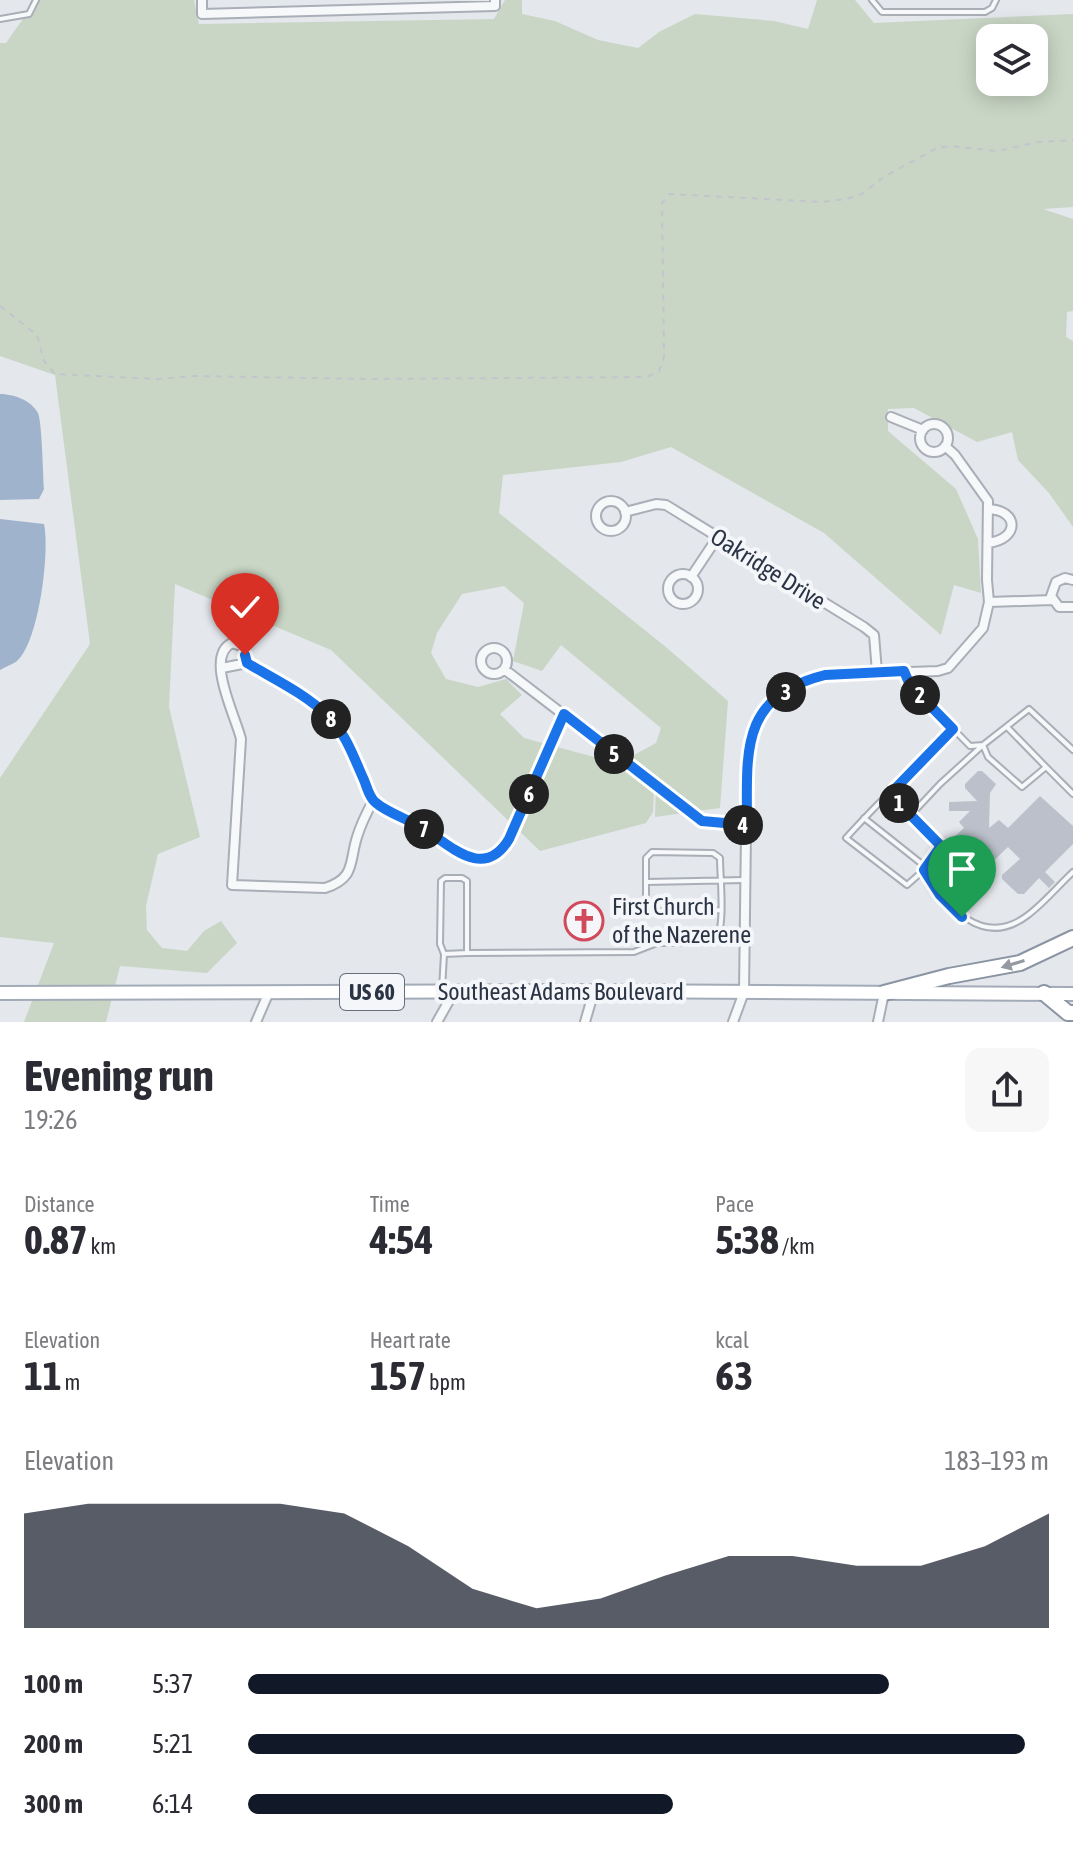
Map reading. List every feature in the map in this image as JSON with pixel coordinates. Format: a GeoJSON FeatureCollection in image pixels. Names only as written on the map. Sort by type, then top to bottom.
{"type":"FeatureCollection","features":[{"type":"Feature","properties":{"kind":"highway"},"geometry":{"type":"LineString","coordinates":[[884,993],[949,976],[1020,963],[1073,938]]}},
{"type":"Feature","properties":{"kind":"highway"},"geometry":{"type":"LineString","coordinates":[[1044,993],[1068,1013],[1073,1013]]}},
{"type":"Feature","properties":{"kind":"main road","name":"Southeast Adams Boulevard"},"geometry":{"type":"LineString","coordinates":[[0,993],[594,991],[1073,994]]}},
{"type":"Feature","properties":{"kind":"street"},"geometry":{"type":"LineString","coordinates":[[202,0],[202,14],[495,6],[495,0]]}},
{"type":"Feature","properties":{"kind":"street"},"geometry":{"type":"LineString","coordinates":[[891,417],[923,430]]}},
{"type":"Feature","properties":{"kind":"street"},"geometry":{"type":"LineString","coordinates":[[931,425],[944,428],[948,435],[945,446],[936,451],[927,449],[921,442],[923,430],[931,425]]}},
{"type":"Feature","properties":{"kind":"street"},"geometry":{"type":"LineString","coordinates":[[733,1022],[744,992],[748,880],[747,753],[750,736],[767,708],[792,686],[813,678],[948,668],[983,628],[989,602],[988,501],[945,446]]}},
{"type":"Feature","properties":{"kind":"street","name":"Oakridge Drive"},"geometry":{"type":"LineString","coordinates":[[625,512],[656,504],[666,505],[874,635],[877,672]]}},
{"type":"Feature","properties":{"kind":"street"},"geometry":{"type":"LineString","coordinates":[[988,509],[1008,516],[1012,526],[1006,538],[988,543]]}},
{"type":"Feature","properties":{"kind":"street"},"geometry":{"type":"LineString","coordinates":[[691,577],[717,538]]}},
{"type":"Feature","properties":{"kind":"street"},"geometry":{"type":"LineString","coordinates":[[1073,580],[1065,578],[1056,582],[1051,591],[1052,600],[1059,607],[1073,607]]}},
{"type":"Feature","properties":{"kind":"street"},"geometry":{"type":"LineString","coordinates":[[989,602],[1052,600]]}},
{"type":"Feature","properties":{"kind":"street"},"geometry":{"type":"LineString","coordinates":[[247,663],[244,647],[232,643],[226,645],[222,654],[221,682],[241,739],[232,885],[308,888],[335,885],[352,867],[356,840],[373,801]]}},
{"type":"Feature","properties":{"kind":"street"},"geometry":{"type":"LineString","coordinates":[[222,668],[247,663],[310,701],[342,733],[373,801],[471,858],[484,860],[502,852],[564,714]]}},
{"type":"Feature","properties":{"kind":"street"},"geometry":{"type":"LineString","coordinates":[[504,669],[702,821],[747,825]]}},
{"type":"Feature","properties":{"kind":"street"},"geometry":{"type":"LineString","coordinates":[[585,1022],[594,991]]}},
{"type":"Feature","properties":{"kind":"street"},"geometry":{"type":"LineString","coordinates":[[256,1022],[269,992]]}},
{"type":"Feature","properties":{"kind":"street"},"geometry":{"type":"LineString","coordinates":[[437,1022],[448,992]]}},
{"type":"Feature","properties":{"kind":"street"},"geometry":{"type":"LineString","coordinates":[[878,1022],[884,993]]}},
{"type":"Feature","properties":{"kind":"lane"},"geometry":{"type":"LineString","coordinates":[[0,19],[29,14],[36,0]]}},
{"type":"Feature","properties":{"kind":"lane"},"geometry":{"type":"LineString","coordinates":[[872,0],[882,12],[985,12],[996,0]]}},
{"type":"Feature","properties":{"kind":"lane"},"geometry":{"type":"LineString","coordinates":[[904,671],[910,685],[970,746],[983,745]]}},
{"type":"Feature","properties":{"kind":"lane"},"geometry":{"type":"LineString","coordinates":[[910,816],[983,745],[1029,709],[1073,750]]}},
{"type":"Feature","properties":{"kind":"lane"},"geometry":{"type":"LineString","coordinates":[[1008,728],[1073,794]]}},
{"type":"Feature","properties":{"kind":"lane"},"geometry":{"type":"LineString","coordinates":[[890,794],[941,846],[924,870],[907,885],[846,838],[953,729]]}},
{"type":"Feature","properties":{"kind":"lane"},"geometry":{"type":"LineString","coordinates":[[983,745],[988,757],[1022,787],[1046,767]]}},
{"type":"Feature","properties":{"kind":"lane"},"geometry":{"type":"LineString","coordinates":[[864,818],[922,864],[940,895],[962,917],[976,924],[995,928],[1027,916],[1073,872]]}},
{"type":"Feature","properties":{"kind":"lane"},"geometry":{"type":"LineString","coordinates":[[444,954],[634,952],[657,943],[715,942],[721,935],[720,858],[713,853],[652,852],[646,858],[646,906],[656,911],[720,910]]}},
{"type":"Feature","properties":{"kind":"lane"},"geometry":{"type":"LineString","coordinates":[[448,992],[440,944],[441,881],[445,878],[467,881],[467,953]]}},
{"type":"Feature","properties":{"kind":"lane"},"geometry":{"type":"LineString","coordinates":[[646,882],[748,880]]}},
{"type":"Feature","properties":{"kind":"path"},"geometry":{"type":"LineString","coordinates":[[0,306],[37,335],[44,361],[55,374],[157,379],[196,376],[368,379],[647,377],[659,371],[664,357],[662,203],[669,194],[822,202],[846,199],[862,194],[885,176],[937,148],[950,146],[997,151],[1039,142],[1073,140]]}},
{"type":"Feature","properties":{"kind":"green space"},"geometry":{"type":"Polygon","coordinates":[[[36,0],[194,0],[199,24],[494,19],[505,0],[522,0],[522,14],[555,21],[598,40],[638,48],[659,32],[695,14],[774,21],[808,29],[817,0],[855,0],[874,23],[1073,14],[1073,207],[1043,209],[1073,219],[1073,311],[1067,312],[1066,337],[1073,341],[1073,527],[1049,493],[1018,460],[1012,432],[977,442],[914,408],[888,409],[888,431],[956,489],[978,539],[981,593],[954,585],[941,635],[824,533],[671,447],[621,462],[503,475],[499,513],[728,701],[720,808],[655,817],[656,781],[623,761],[656,743],[661,728],[561,645],[542,671],[513,661],[524,603],[504,586],[462,594],[437,633],[431,653],[446,679],[478,687],[506,679],[522,695],[500,714],[524,738],[631,767],[654,790],[653,812],[646,823],[540,851],[331,650],[175,584],[169,707],[200,837],[158,854],[146,906],[147,930],[162,948],[187,951],[204,931],[221,921],[237,943],[207,973],[120,966],[106,1022],[24,1022],[54,943],[0,937],[0,778],[90,644],[55,375],[0,356],[0,43],[6,43],[36,0]]]}},
{"type":"Feature","properties":{"kind":"water"},"geometry":{"type":"Polygon","coordinates":[[[0,394],[21,399],[38,413],[44,489],[39,499],[0,500],[0,394]]]}},
{"type":"Feature","properties":{"kind":"water"},"geometry":{"type":"Polygon","coordinates":[[[0,519],[44,524],[45,554],[37,616],[25,651],[17,661],[0,670],[0,519]]]}},
{"type":"Feature","properties":{"kind":"building"},"geometry":{"type":"Polygon","coordinates":[[[978,771],[996,784],[990,793],[989,828],[999,820],[1008,828],[1040,796],[1073,826],[1073,844],[1045,872],[1055,882],[1049,888],[1039,878],[1024,894],[1018,894],[1002,879],[1002,875],[1020,859],[1008,847],[987,867],[993,872],[983,882],[978,882],[968,872],[975,866],[953,842],[953,838],[964,828],[959,822],[970,811],[949,811],[949,802],[977,801],[965,784],[978,771]]]}},
{"type":"Feature","properties":{"kind":"place","name":"First Church of the Nazerene"},"geometry":{"type":"Point","coordinates":[584,921]}},
{"type":"Feature","properties":{"kind":"route"},"geometry":{"type":"LineString","coordinates":[[245,655],[247,663],[310,701],[328,716],[342,733],[373,801],[422,827],[454,849],[471,858],[484,860],[502,852],[564,714],[702,821],[747,825],[747,753],[750,736],[767,708],[792,686],[813,678],[904,671],[910,685],[953,729],[890,794],[941,846],[924,870],[940,895],[962,917]]}}]}
